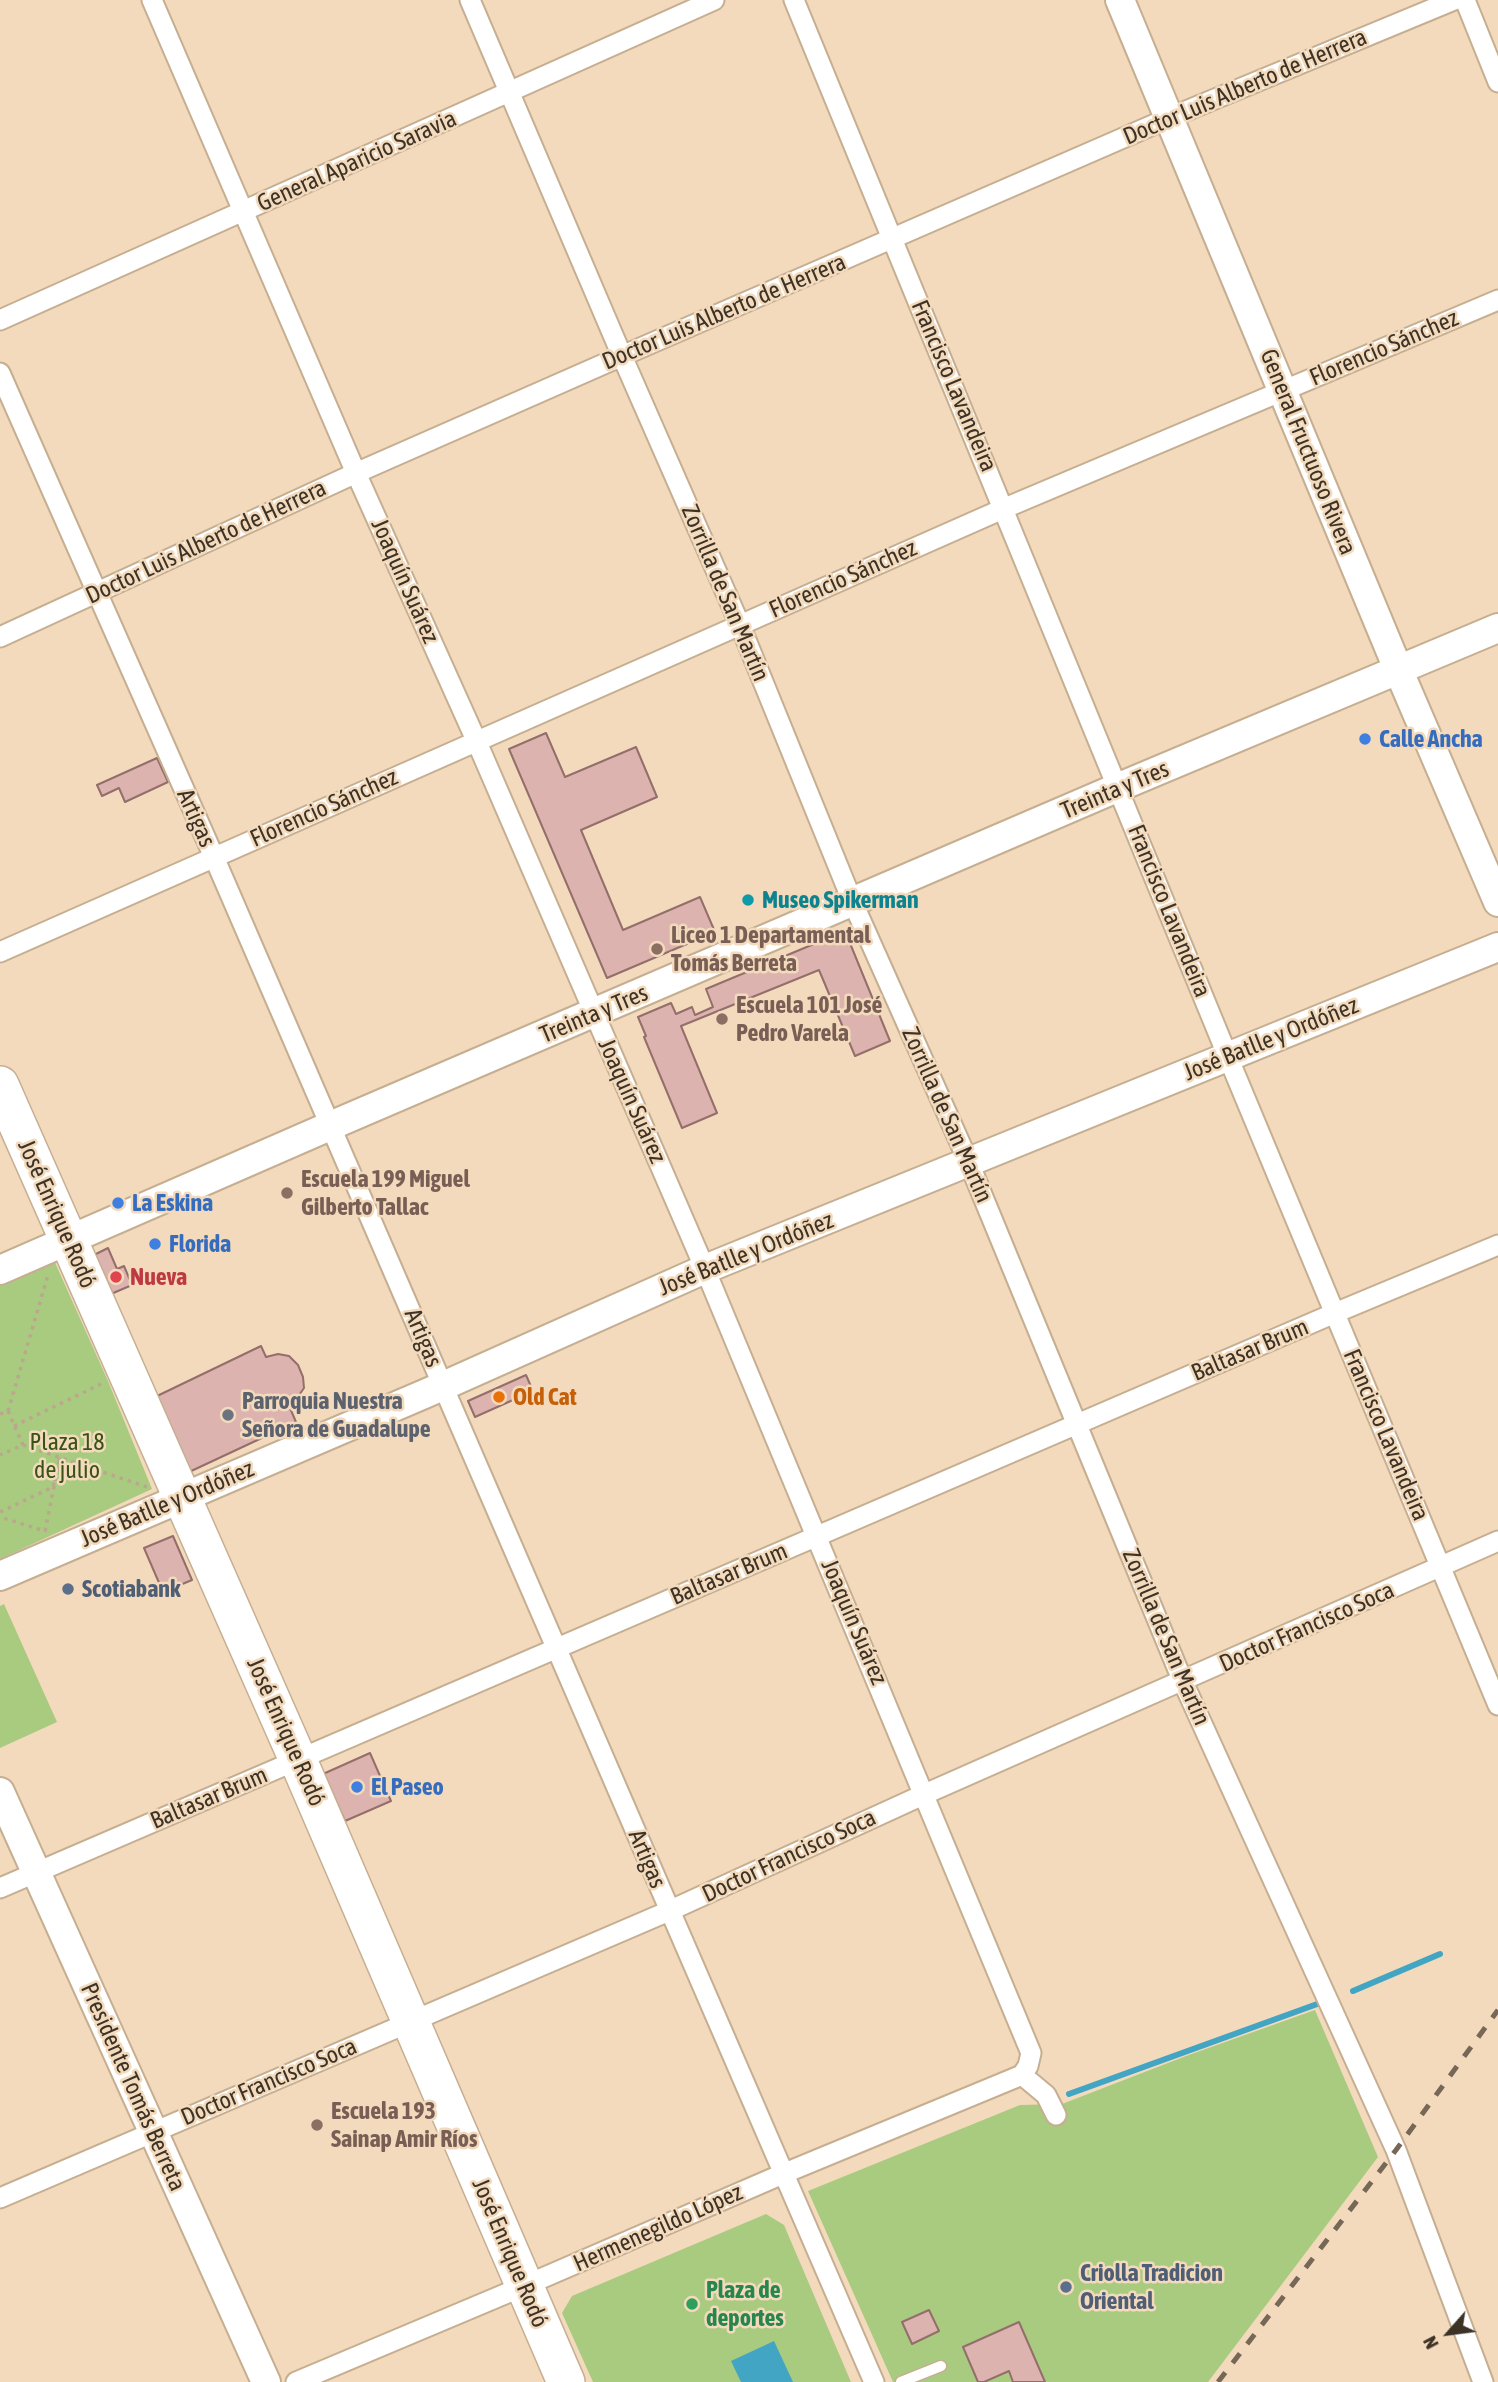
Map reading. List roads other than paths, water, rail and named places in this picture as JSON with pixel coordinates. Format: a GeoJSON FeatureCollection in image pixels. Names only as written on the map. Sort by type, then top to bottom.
{"type":"FeatureCollection","features":[{"type":"Feature","properties":{"kind":"highway","name":"José Enrique Rodó"},"geometry":{"type":"LineString","coordinates":[[0,1085],[68,1239],[167,1493],[298,1760],[566,2382]]}},
{"type":"Feature","properties":{"kind":"street","name":"Joaquín Suárez"},"geometry":{"type":"LineString","coordinates":[[152,0],[356,473],[476,740],[818,1536],[1031,2053],[1028,2066],[1022,2075]]}},
{"type":"Feature","properties":{"kind":"street","name":"Zorrilla de San Martín"},"geometry":{"type":"LineString","coordinates":[[470,0],[740,625],[853,903],[969,1163],[1183,1682],[1396,2150],[1483,2382]]}},
{"type":"Feature","properties":{"kind":"street","name":"General Aparicio Saravia"},"geometry":{"type":"LineString","coordinates":[[0,320],[714,0]]}},
{"type":"Feature","properties":{"kind":"street","name":"Francisco Lavandeira"},"geometry":{"type":"LineString","coordinates":[[794,0],[1498,1705]]}},
{"type":"Feature","properties":{"kind":"street","name":"General Fructuoso Rivera"},"geometry":{"type":"LineString","coordinates":[[1120,0],[1398,669],[1498,902]]}},
{"type":"Feature","properties":{"kind":"street","name":"Doctor Luis Alberto de Herrera"},"geometry":{"type":"LineString","coordinates":[[0,637],[356,473],[622,356],[1169,118],[1454,0]]}},
{"type":"Feature","properties":{"kind":"street"},"geometry":{"type":"LineString","coordinates":[[1465,0],[1498,82]]}},
{"type":"Feature","properties":{"kind":"street","name":"Florencio Sánchez"},"geometry":{"type":"LineString","coordinates":[[0,952],[1005,508],[1498,300]]}},
{"type":"Feature","properties":{"kind":"street","name":"Artigas"},"geometry":{"type":"LineString","coordinates":[[0,373],[214,857],[874,2382]]}},
{"type":"Feature","properties":{"kind":"street","name":"Treinta y Tres"},"geometry":{"type":"LineString","coordinates":[[0,1270],[1119,788],[1498,628]]}},
{"type":"Feature","properties":{"kind":"street","name":"José Batlle y Ordóñez"},"geometry":{"type":"LineString","coordinates":[[0,1576],[167,1493],[443,1386],[705,1269],[1498,947]]}},
{"type":"Feature","properties":{"kind":"street","name":"Baltasar Brum"},"geometry":{"type":"LineString","coordinates":[[0,1888],[1498,1245]]}},
{"type":"Feature","properties":{"kind":"street","name":"Doctor Francisco Soca"},"geometry":{"type":"LineString","coordinates":[[0,2198],[669,1911],[925,1794],[1498,1541]]}},
{"type":"Feature","properties":{"kind":"street","name":"Presidente Tomás Berreta"},"geometry":{"type":"LineString","coordinates":[[0,1792],[266,2382]]}},
{"type":"Feature","properties":{"kind":"street"},"geometry":{"type":"LineString","coordinates":[[1022,2075],[1046,2095],[1056,2115]]}},
{"type":"Feature","properties":{"kind":"street","name":"Hermenegildo López"},"geometry":{"type":"LineString","coordinates":[[296,2382],[1022,2075]]}},
{"type":"Feature","properties":{"kind":"lane"},"geometry":{"type":"LineString","coordinates":[[901,2382],[941,2366]]}},
{"type":"Feature","properties":{"kind":"water"},"geometry":{"type":"Polygon","coordinates":[[[774,2341],[793,2382],[741,2382],[731,2361],[774,2341]]]}},
{"type":"Feature","properties":{"kind":"waterway"},"geometry":{"type":"LineString","coordinates":[[1353,1991],[1440,1954]]}},
{"type":"Feature","properties":{"kind":"waterway"},"geometry":{"type":"LineString","coordinates":[[1069,2094],[1320,2003]]}},
{"type":"Feature","properties":{"kind":"railway"},"geometry":{"type":"LineString","coordinates":[[1218,2382],[1396,2150],[1498,2010]]}},
{"type":"Feature","properties":{"kind":"place","name":"Calle Ancha"},"geometry":{"type":"Point","coordinates":[1365,739]}},
{"type":"Feature","properties":{"kind":"place","name":"Museo Spikerman"},"geometry":{"type":"Point","coordinates":[748,900]}},
{"type":"Feature","properties":{"kind":"place","name":"Liceo 1 Departamental Tomás Berreta"},"geometry":{"type":"Point","coordinates":[657,949]}},
{"type":"Feature","properties":{"kind":"place","name":"Escuela 101 José Pedro Varela"},"geometry":{"type":"Point","coordinates":[722,1019]}},
{"type":"Feature","properties":{"kind":"place","name":"Escuela 199 Miguel Gilberto Tallac"},"geometry":{"type":"Point","coordinates":[287,1193]}},
{"type":"Feature","properties":{"kind":"place","name":"La Eskina"},"geometry":{"type":"Point","coordinates":[118,1203]}},
{"type":"Feature","properties":{"kind":"place","name":"Florida"},"geometry":{"type":"Point","coordinates":[155,1244]}},
{"type":"Feature","properties":{"kind":"place","name":"Nueva"},"geometry":{"type":"Point","coordinates":[116,1277]}},
{"type":"Feature","properties":{"kind":"place","name":"Old Cat"},"geometry":{"type":"Point","coordinates":[499,1397]}},
{"type":"Feature","properties":{"kind":"place","name":"Parroquia Nuestra Señora de Guadalupe"},"geometry":{"type":"Point","coordinates":[228,1415]}},
{"type":"Feature","properties":{"kind":"place","name":"Scotiabank"},"geometry":{"type":"Point","coordinates":[68,1589]}},
{"type":"Feature","properties":{"kind":"place","name":"El Paseo"},"geometry":{"type":"Point","coordinates":[357,1787]}},
{"type":"Feature","properties":{"kind":"place","name":"Escuela 193 Sainap Amir Ríos"},"geometry":{"type":"Point","coordinates":[317,2125]}},
{"type":"Feature","properties":{"kind":"place","name":"Criolla Tradicion Oriental"},"geometry":{"type":"Point","coordinates":[1066,2287]}},
{"type":"Feature","properties":{"kind":"place","name":"Plaza de deportes"},"geometry":{"type":"Point","coordinates":[692,2304]}},
{"type":"Feature","properties":{"kind":"park label","name":"Plaza 18 de julio"},"geometry":{"type":"Point","coordinates":[67,1456]}}]}
